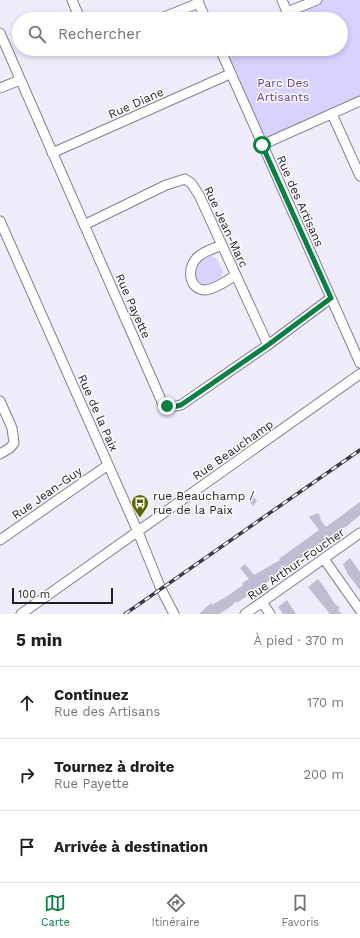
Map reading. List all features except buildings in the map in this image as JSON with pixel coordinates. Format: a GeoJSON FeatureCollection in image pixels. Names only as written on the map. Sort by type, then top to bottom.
{"type":"FeatureCollection","features":[{"type":"Feature","properties":{"kind":"street"},"geometry":{"type":"LineString","coordinates":[[72,0],[77,12]]}},
{"type":"Feature","properties":{"kind":"street"},"geometry":{"type":"LineString","coordinates":[[282,0],[287,12],[317,0]]}},
{"type":"Feature","properties":{"kind":"street"},"geometry":{"type":"LineString","coordinates":[[174,12],[198,1],[203,12]]}},
{"type":"Feature","properties":{"kind":"street","name":"Rue Payette"},"geometry":{"type":"LineString","coordinates":[[0,33],[162,402],[167,406],[173,407],[181,405],[268,345],[331,298]]}},
{"type":"Feature","properties":{"kind":"street","name":"Rue des Artisans"},"geometry":{"type":"LineString","coordinates":[[223,56],[360,363]]}},
{"type":"Feature","properties":{"kind":"street","name":"Rue Diane"},"geometry":{"type":"LineString","coordinates":[[52,153],[230,74]]}},
{"type":"Feature","properties":{"kind":"street"},"geometry":{"type":"LineString","coordinates":[[0,88],[20,80]]}},
{"type":"Feature","properties":{"kind":"street"},"geometry":{"type":"LineString","coordinates":[[262,145],[360,101]]}},
{"type":"Feature","properties":{"kind":"street"},"geometry":{"type":"LineString","coordinates":[[332,114],[360,176]]}},
{"type":"Feature","properties":{"kind":"street","name":"Rue Jean-Marc"},"geometry":{"type":"LineString","coordinates":[[84,225],[166,185],[185,179],[191,183],[199,195],[268,345]]}},
{"type":"Feature","properties":{"kind":"street","name":"Rue de la Paix"},"geometry":{"type":"LineString","coordinates":[[0,221],[138,532],[161,589],[174,614]]}},
{"type":"Feature","properties":{"kind":"street"},"geometry":{"type":"LineString","coordinates":[[222,245],[199,256],[193,263],[190,270],[191,279],[195,286],[203,290],[210,290],[235,275]]}},
{"type":"Feature","properties":{"kind":"street","name":"Rue Beauchamp"},"geometry":{"type":"LineString","coordinates":[[21,614],[360,374]]}},
{"type":"Feature","properties":{"kind":"street"},"geometry":{"type":"LineString","coordinates":[[0,401],[12,428],[14,443],[10,448],[0,454]]}},
{"type":"Feature","properties":{"kind":"street","name":"Rue Jean-Guy"},"geometry":{"type":"LineString","coordinates":[[0,540],[108,465]]}},
{"type":"Feature","properties":{"kind":"street","name":"Rue Arthur-Foucher"},"geometry":{"type":"LineString","coordinates":[[245,614],[360,533]]}},
{"type":"Feature","properties":{"kind":"street"},"geometry":{"type":"LineString","coordinates":[[324,559],[360,610]]}},
{"type":"Feature","properties":{"kind":"street"},"geometry":{"type":"LineString","coordinates":[[262,602],[270,614]]}},
{"type":"Feature","properties":{"kind":"green space","name":"Parc Des Artisants"},"geometry":{"type":"Polygon","coordinates":[[[316,0],[360,0],[360,100],[262,145],[222,56],[348,56],[348,12],[285,12],[316,0]]]}},
{"type":"Feature","properties":{"kind":"green space"},"geometry":{"type":"Polygon","coordinates":[[[211,256],[217,259],[223,272],[220,278],[204,287],[197,283],[193,278],[193,264],[211,256]]]}},
{"type":"Feature","properties":{"kind":"railway"},"geometry":{"type":"LineString","coordinates":[[125,614],[360,450]]}},
{"type":"Feature","properties":{"kind":"place","name":"rue Beauchamp / rue de la Paix"},"geometry":{"type":"Point","coordinates":[140,518]}},
{"type":"Feature","properties":{"kind":"route"},"geometry":{"type":"LineString","coordinates":[[167,406],[173,407],[181,405],[268,345],[331,298],[262,145]]}}]}
